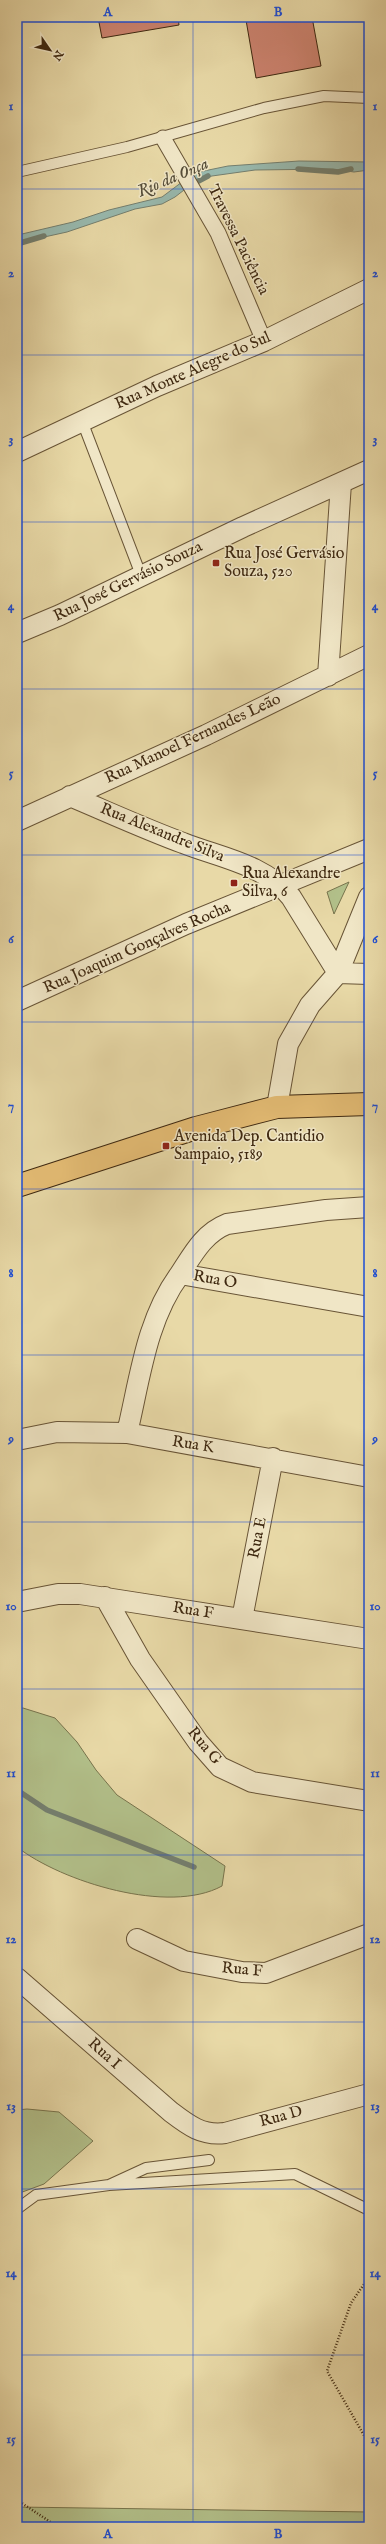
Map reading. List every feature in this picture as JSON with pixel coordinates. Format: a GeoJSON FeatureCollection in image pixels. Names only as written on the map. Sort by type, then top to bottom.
{"type":"FeatureCollection","features":[{"type":"Feature","properties":{"kind":"main road"},"geometry":{"type":"LineString","coordinates":[[17,1186],[188,1130],[277,1107],[369,1104]]}},
{"type":"Feature","properties":{"kind":"street","name":"Travessa Paciência"},"geometry":{"type":"LineString","coordinates":[[163,138],[227,253],[264,340]]}},
{"type":"Feature","properties":{"kind":"street","name":"Rua Monte Alegre do Sul"},"geometry":{"type":"LineString","coordinates":[[17,452],[82,421],[264,340],[369,289]]}},
{"type":"Feature","properties":{"kind":"street","name":"Rua José Gervásio Souza"},"geometry":{"type":"LineString","coordinates":[[17,633],[369,470]]}},
{"type":"Feature","properties":{"kind":"street"},"geometry":{"type":"LineString","coordinates":[[328,676],[341,483]]}},
{"type":"Feature","properties":{"kind":"street","name":"Rua Manoel Fernandes Leão"},"geometry":{"type":"LineString","coordinates":[[17,821],[206,735],[369,655]]}},
{"type":"Feature","properties":{"kind":"street","name":"Rua Alexandre Silva"},"geometry":{"type":"LineString","coordinates":[[70,796],[183,844],[266,874],[282,886],[338,972]]}},
{"type":"Feature","properties":{"kind":"street","name":"Rua Joaquim Gonçalves Rocha"},"geometry":{"type":"LineString","coordinates":[[17,1001],[186,924],[282,886],[369,849]]}},
{"type":"Feature","properties":{"kind":"street"},"geometry":{"type":"LineString","coordinates":[[277,1107],[288,1044],[310,1005],[338,972],[369,897]]}},
{"type":"Feature","properties":{"kind":"street"},"geometry":{"type":"LineString","coordinates":[[338,972],[369,974]]}},
{"type":"Feature","properties":{"kind":"street"},"geometry":{"type":"LineString","coordinates":[[180,1274],[204,1240],[214,1229],[227,1224],[326,1210],[369,1207]]}},
{"type":"Feature","properties":{"kind":"street","name":"Rua O"},"geometry":{"type":"LineString","coordinates":[[127,1433],[152,1324],[169,1289],[180,1274],[369,1307]]}},
{"type":"Feature","properties":{"kind":"street","name":"Rua K"},"geometry":{"type":"LineString","coordinates":[[17,1440],[58,1432],[127,1433],[273,1458],[369,1477]]}},
{"type":"Feature","properties":{"kind":"street","name":"Rua E"},"geometry":{"type":"LineString","coordinates":[[242,1618],[273,1458]]}},
{"type":"Feature","properties":{"kind":"street","name":"Rua F"},"geometry":{"type":"LineString","coordinates":[[17,1602],[58,1594],[105,1597],[369,1639]]}},
{"type":"Feature","properties":{"kind":"street","name":"Rua G"},"geometry":{"type":"LineString","coordinates":[[105,1597],[140,1659],[198,1742],[220,1767],[252,1782],[369,1801]]}},
{"type":"Feature","properties":{"kind":"street","name":"Rua F"},"geometry":{"type":"LineString","coordinates":[[137,1939],[184,1961],[242,1972],[266,1973],[349,1939],[369,1934]]}},
{"type":"Feature","properties":{"kind":"street","name":"Rua I"},"geometry":{"type":"LineString","coordinates":[[17,1978],[130,2078],[193,2129]]}},
{"type":"Feature","properties":{"kind":"street","name":"Rua D"},"geometry":{"type":"LineString","coordinates":[[193,2129],[210,2133],[225,2132],[369,2094]]}},
{"type":"Feature","properties":{"kind":"lane"},"geometry":{"type":"LineString","coordinates":[[17,172],[163,138],[264,108],[324,96],[369,98]]}},
{"type":"Feature","properties":{"kind":"lane"},"geometry":{"type":"LineString","coordinates":[[82,421],[141,575]]}},
{"type":"Feature","properties":{"kind":"lane"},"geometry":{"type":"LineString","coordinates":[[109,2185],[146,2168],[209,2160]]}},
{"type":"Feature","properties":{"kind":"lane"},"geometry":{"type":"LineString","coordinates":[[17,2209],[36,2195],[109,2185],[295,2174],[369,2210]]}},
{"type":"Feature","properties":{"kind":"path"},"geometry":{"type":"LineString","coordinates":[[369,2277],[351,2303],[327,2371],[369,2444]]}},
{"type":"Feature","properties":{"kind":"path"},"geometry":{"type":"LineString","coordinates":[[17,2500],[58,2527]]}},
{"type":"Feature","properties":{"kind":"green space"},"geometry":{"type":"Polygon","coordinates":[[[349,882],[334,914],[327,892],[349,882]]]}},
{"type":"Feature","properties":{"kind":"green space"},"geometry":{"type":"Polygon","coordinates":[[[23,1708],[55,1718],[77,1742],[96,1770],[117,1795],[225,1866],[222,1886],[200,1894],[174,1897],[146,1896],[116,1890],[61,1872],[37,1860],[17,1847],[17,1709],[23,1708]]]}},
{"type":"Feature","properties":{"kind":"green space"},"geometry":{"type":"Polygon","coordinates":[[[27,2109],[59,2112],[93,2141],[44,2184],[17,2194],[17,2110],[27,2109]]]}},
{"type":"Feature","properties":{"kind":"green space"},"geometry":{"type":"Polygon","coordinates":[[[17,2507],[369,2512],[369,2527],[17,2527],[17,2507]]]}},
{"type":"Feature","properties":{"kind":"water"},"geometry":{"type":"Polygon","coordinates":[[[299,161],[369,162],[369,170],[354,172],[333,169],[255,170],[212,176],[197,180],[175,197],[162,204],[135,209],[67,232],[17,243],[17,236],[22,234],[73,222],[109,210],[162,197],[194,173],[228,166],[299,161]]]}},
{"type":"Feature","properties":{"kind":"building"},"geometry":{"type":"Polygon","coordinates":[[[98,17],[178,17],[179,25],[102,38],[98,17]]]}},
{"type":"Feature","properties":{"kind":"building"},"geometry":{"type":"Polygon","coordinates":[[[263,17],[312,17],[321,66],[256,78],[246,20],[263,17]]]}},
{"type":"Feature","properties":{"kind":"waterway","name":"Rio da Onça"},"geometry":{"type":"LineString","coordinates":[[298,169],[338,172],[351,169]]}},
{"type":"Feature","properties":{"kind":"waterway","name":"Rio da Onça"},"geometry":{"type":"LineString","coordinates":[[191,185],[208,176]]}},
{"type":"Feature","properties":{"kind":"waterway","name":"Rio da Onça"},"geometry":{"type":"LineString","coordinates":[[17,244],[44,236]]}},
{"type":"Feature","properties":{"kind":"waterway"},"geometry":{"type":"LineString","coordinates":[[17,1790],[47,1810],[194,1867]]}},
{"type":"Feature","properties":{"kind":"place","name":"Rua José Gervásio Souza, 520"},"geometry":{"type":"Point","coordinates":[216,563]}},
{"type":"Feature","properties":{"kind":"place","name":"Rua Alexandre Silva, 6"},"geometry":{"type":"Point","coordinates":[234,883]}},
{"type":"Feature","properties":{"kind":"place","name":"Avenida Dep. Cantidio Sampaio, 5189"},"geometry":{"type":"Point","coordinates":[166,1146]}}]}
